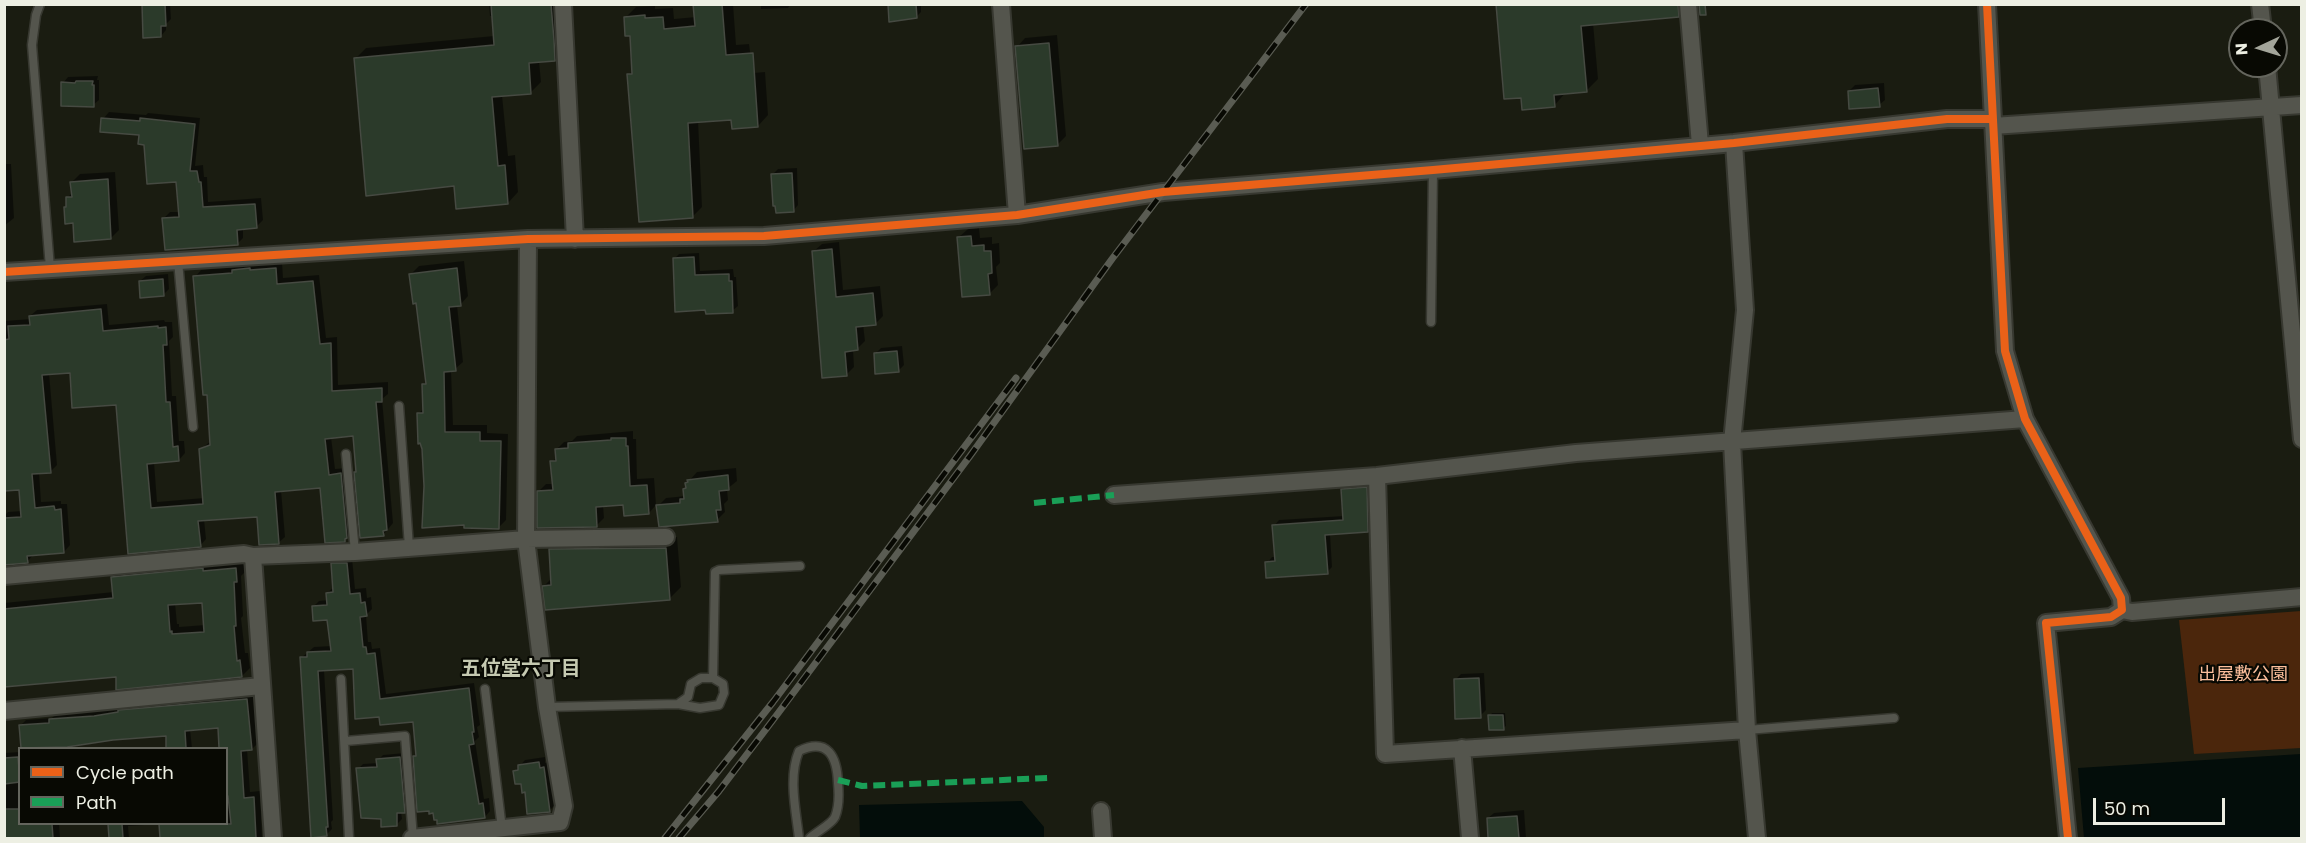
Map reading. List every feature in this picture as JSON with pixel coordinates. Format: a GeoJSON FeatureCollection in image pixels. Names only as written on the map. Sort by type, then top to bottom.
{"type":"FeatureCollection","features":[{"type":"Feature","properties":{"kind":"street"},"geometry":{"type":"LineString","coordinates":[[563,4],[575,238]]}},
{"type":"Feature","properties":{"kind":"street"},"geometry":{"type":"LineString","coordinates":[[1001,4],[1017,215]]}},
{"type":"Feature","properties":{"kind":"street"},"geometry":{"type":"LineString","coordinates":[[1688,4],[1700,145]]}},
{"type":"Feature","properties":{"kind":"street"},"geometry":{"type":"LineString","coordinates":[[1987,4],[2005,351],[2025,419],[2121,598],[2122,610]]}},
{"type":"Feature","properties":{"kind":"street"},"geometry":{"type":"LineString","coordinates":[[2268,78],[2301,440]]}},
{"type":"Feature","properties":{"kind":"street"},"geometry":{"type":"LineString","coordinates":[[4,272],[528,239],[765,236],[1017,215],[1163,192],[1734,143],[1947,119],[1992,123],[2271,109],[2301,105]]}},
{"type":"Feature","properties":{"kind":"street"},"geometry":{"type":"LineString","coordinates":[[1734,143],[1745,310],[1732,442],[1747,730],[1756,838]]}},
{"type":"Feature","properties":{"kind":"street"},"geometry":{"type":"LineString","coordinates":[[412,838],[560,822],[564,806],[547,707],[526,539],[528,239]]}},
{"type":"Feature","properties":{"kind":"street"},"geometry":{"type":"LineString","coordinates":[[1113,495],[1377,476],[1576,453],[2025,419]]}},
{"type":"Feature","properties":{"kind":"street"},"geometry":{"type":"LineString","coordinates":[[1377,476],[1385,754],[1747,730]]}},
{"type":"Feature","properties":{"kind":"street"},"geometry":{"type":"LineString","coordinates":[[4,576],[243,554],[253,556],[356,552],[526,539],[666,537]]}},
{"type":"Feature","properties":{"kind":"street"},"geometry":{"type":"LineString","coordinates":[[253,556],[273,838]]}},
{"type":"Feature","properties":{"kind":"street"},"geometry":{"type":"LineString","coordinates":[[2068,838],[2046,623],[2111,617],[2122,610],[2132,612],[2301,597]]}},
{"type":"Feature","properties":{"kind":"street"},"geometry":{"type":"LineString","coordinates":[[4,711],[261,686]]}},
{"type":"Feature","properties":{"kind":"street"},"geometry":{"type":"LineString","coordinates":[[1462,748],[1470,838]]}},
{"type":"Feature","properties":{"kind":"street"},"geometry":{"type":"LineString","coordinates":[[1101,811],[1103,838]]}},
{"type":"Feature","properties":{"kind":"lane"},"geometry":{"type":"LineString","coordinates":[[40,4],[36,15],[32,45],[50,268]]}},
{"type":"Feature","properties":{"kind":"lane"},"geometry":{"type":"LineString","coordinates":[[1431,322],[1433,170]]}},
{"type":"Feature","properties":{"kind":"lane"},"geometry":{"type":"LineString","coordinates":[[178,261],[193,427]]}},
{"type":"Feature","properties":{"kind":"lane"},"geometry":{"type":"LineString","coordinates":[[399,406],[409,547]]}},
{"type":"Feature","properties":{"kind":"lane"},"geometry":{"type":"LineString","coordinates":[[346,454],[356,552]]}},
{"type":"Feature","properties":{"kind":"lane"},"geometry":{"type":"LineString","coordinates":[[712,678],[715,572],[800,566]]}},
{"type":"Feature","properties":{"kind":"lane"},"geometry":{"type":"LineString","coordinates":[[547,707],[678,704],[700,708],[718,705],[724,693],[723,684],[712,678],[696,680],[688,689],[688,697],[678,704]]}},
{"type":"Feature","properties":{"kind":"lane"},"geometry":{"type":"LineString","coordinates":[[341,679],[346,741],[349,838]]}},
{"type":"Feature","properties":{"kind":"lane"},"geometry":{"type":"LineString","coordinates":[[485,689],[502,829]]}},
{"type":"Feature","properties":{"kind":"lane"},"geometry":{"type":"LineString","coordinates":[[1747,730],[1894,718]]}},
{"type":"Feature","properties":{"kind":"lane"},"geometry":{"type":"LineString","coordinates":[[346,741],[405,736],[412,838]]}},
{"type":"Feature","properties":{"kind":"lane"},"geometry":{"type":"LineString","coordinates":[[799,838],[795,761],[799,751],[811,746],[825,749],[832,755],[837,766],[838,791],[837,813],[833,820],[810,838]]}},
{"type":"Feature","properties":{"kind":"green space","name":"出屋敷公園"},"geometry":{"type":"Polygon","coordinates":[[[2301,611],[2301,748],[2194,754],[2179,620],[2301,611]]]}},
{"type":"Feature","properties":{"kind":"shaded area"},"geometry":{"type":"Polygon","coordinates":[[[2301,754],[2301,838],[2084,838],[2078,768],[2301,754]]]}},
{"type":"Feature","properties":{"kind":"shaded area"},"geometry":{"type":"Polygon","coordinates":[[[1022,801],[1044,827],[1044,838],[860,838],[859,805],[1022,801]]]}},
{"type":"Feature","properties":{"kind":"building"},"geometry":{"type":"Polygon","coordinates":[[[142,4],[165,4],[166,26],[161,26],[161,37],[143,38],[142,4]]]}},
{"type":"Feature","properties":{"kind":"building"},"geometry":{"type":"Polygon","coordinates":[[[491,4],[551,4],[555,61],[529,63],[531,94],[492,97],[498,166],[505,165],[508,204],[456,209],[454,186],[366,196],[354,58],[494,45],[491,4]]]}},
{"type":"Feature","properties":{"kind":"building"},"geometry":{"type":"Polygon","coordinates":[[[693,4],[722,4],[726,55],[753,53],[758,127],[732,129],[731,120],[688,123],[693,218],[639,222],[627,74],[632,74],[630,36],[625,36],[624,17],[645,15],[645,18],[663,17],[664,29],[695,26],[693,4]]]}},
{"type":"Feature","properties":{"kind":"building"},"geometry":{"type":"Polygon","coordinates":[[[888,4],[916,4],[917,18],[889,22],[888,4]]]}},
{"type":"Feature","properties":{"kind":"building"},"geometry":{"type":"Polygon","coordinates":[[[1496,4],[1678,4],[1679,17],[1581,26],[1587,92],[1554,95],[1555,107],[1522,110],[1521,98],[1504,99],[1496,4]]]}},
{"type":"Feature","properties":{"kind":"building"},"geometry":{"type":"Polygon","coordinates":[[[1699,4],[1705,4],[1706,15],[1700,15],[1699,4]]]}},
{"type":"Feature","properties":{"kind":"building"},"geometry":{"type":"Polygon","coordinates":[[[1049,43],[1058,146],[1024,149],[1015,46],[1049,43]]]}},
{"type":"Feature","properties":{"kind":"building"},"geometry":{"type":"Polygon","coordinates":[[[76,81],[93,81],[94,107],[61,106],[61,82],[75,83],[76,81]]]}},
{"type":"Feature","properties":{"kind":"building"},"geometry":{"type":"Polygon","coordinates":[[[1878,88],[1880,107],[1849,109],[1848,91],[1878,88]]]}},
{"type":"Feature","properties":{"kind":"building"},"geometry":{"type":"Polygon","coordinates":[[[101,118],[140,121],[140,118],[195,124],[190,171],[197,171],[199,182],[201,182],[203,207],[255,204],[257,228],[237,230],[238,245],[165,250],[162,218],[179,217],[176,182],[147,184],[144,145],[138,144],[139,135],[100,132],[101,118]]]}},
{"type":"Feature","properties":{"kind":"building"},"geometry":{"type":"Polygon","coordinates":[[[792,173],[794,212],[776,213],[775,206],[773,206],[771,174],[792,173]]]}},
{"type":"Feature","properties":{"kind":"building"},"geometry":{"type":"Polygon","coordinates":[[[108,179],[111,239],[74,242],[73,223],[65,224],[66,197],[72,197],[70,182],[108,179]]]}},
{"type":"Feature","properties":{"kind":"building"},"geometry":{"type":"Polygon","coordinates":[[[971,236],[972,246],[984,245],[984,251],[991,251],[992,273],[988,274],[990,295],[962,297],[957,237],[971,236]]]}},
{"type":"Feature","properties":{"kind":"building"},"geometry":{"type":"Polygon","coordinates":[[[832,249],[836,297],[873,293],[876,325],[856,327],[858,350],[845,352],[847,376],[822,378],[812,251],[832,249]]]}},
{"type":"Feature","properties":{"kind":"building"},"geometry":{"type":"Polygon","coordinates":[[[694,257],[695,275],[729,274],[729,281],[732,281],[733,313],[706,314],[705,310],[675,312],[673,258],[694,257]]]}},
{"type":"Feature","properties":{"kind":"building"},"geometry":{"type":"Polygon","coordinates":[[[250,268],[250,270],[276,268],[277,284],[313,281],[320,344],[331,343],[332,391],[382,388],[382,402],[376,402],[387,530],[383,531],[384,536],[360,538],[353,436],[325,439],[329,475],[341,473],[347,538],[345,542],[325,543],[320,488],[275,492],[279,544],[259,545],[257,517],[198,521],[201,547],[128,554],[116,405],[72,408],[70,373],[42,375],[51,473],[32,474],[35,508],[54,506],[55,510],[61,509],[64,553],[27,556],[28,563],[4,565],[4,518],[21,517],[19,490],[4,491],[4,340],[9,339],[8,326],[30,325],[29,316],[101,309],[103,331],[166,327],[167,345],[163,345],[166,402],[170,402],[173,447],[178,446],[179,461],[147,464],[151,508],[203,504],[199,449],[210,445],[207,395],[203,395],[193,276],[232,273],[232,270],[250,268]]]}},
{"type":"Feature","properties":{"kind":"building"},"geometry":{"type":"Polygon","coordinates":[[[457,268],[461,306],[449,307],[456,371],[444,372],[445,432],[480,432],[480,441],[501,441],[499,529],[464,528],[464,525],[422,528],[424,486],[422,449],[420,443],[418,444],[417,413],[423,413],[422,384],[426,384],[416,303],[413,304],[409,274],[457,268]]]}},
{"type":"Feature","properties":{"kind":"building"},"geometry":{"type":"Polygon","coordinates":[[[163,279],[164,296],[140,298],[139,281],[163,279]]]}},
{"type":"Feature","properties":{"kind":"building"},"geometry":{"type":"Polygon","coordinates":[[[897,351],[899,372],[875,374],[874,353],[897,351]]]}},
{"type":"Feature","properties":{"kind":"building"},"geometry":{"type":"Polygon","coordinates":[[[611,438],[626,438],[630,486],[647,485],[649,514],[624,516],[623,505],[596,507],[597,527],[537,528],[537,491],[553,490],[550,461],[556,461],[555,449],[568,448],[568,443],[611,440],[611,438]]]}},
{"type":"Feature","properties":{"kind":"building"},"geometry":{"type":"Polygon","coordinates":[[[728,475],[729,490],[719,491],[721,510],[716,510],[718,522],[659,527],[656,505],[680,503],[680,499],[684,499],[683,489],[686,488],[687,480],[728,475]]]}},
{"type":"Feature","properties":{"kind":"building"},"geometry":{"type":"Polygon","coordinates":[[[1367,487],[1368,532],[1325,535],[1328,574],[1266,578],[1265,562],[1275,561],[1272,525],[1343,520],[1341,489],[1367,487]]]}},
{"type":"Feature","properties":{"kind":"building"},"geometry":{"type":"Polygon","coordinates":[[[666,548],[670,600],[545,610],[542,586],[551,585],[549,549],[666,548]]]}},
{"type":"Feature","properties":{"kind":"building"},"geometry":{"type":"Polygon","coordinates":[[[331,563],[347,563],[350,594],[360,593],[361,603],[365,602],[367,616],[360,617],[363,647],[366,647],[367,654],[375,653],[380,699],[469,688],[474,744],[469,745],[479,804],[483,803],[485,818],[437,824],[433,813],[417,812],[413,722],[380,725],[379,717],[355,719],[353,669],[318,671],[328,827],[326,827],[327,836],[311,838],[300,657],[307,657],[307,652],[331,651],[327,620],[313,621],[312,606],[327,605],[326,593],[333,592],[331,563]]]}},
{"type":"Feature","properties":{"kind":"building"},"geometry":{"type":"Polygon","coordinates":[[[203,568],[203,571],[236,568],[237,582],[234,582],[236,626],[234,626],[237,661],[240,660],[242,677],[116,690],[116,677],[4,687],[4,609],[113,598],[111,577],[203,568]],[[202,603],[168,605],[172,634],[204,632],[202,603]]]}},
{"type":"Feature","properties":{"kind":"building"},"geometry":{"type":"Polygon","coordinates":[[[1479,678],[1481,718],[1455,719],[1454,679],[1479,678]]]}},
{"type":"Feature","properties":{"kind":"building"},"geometry":{"type":"Polygon","coordinates":[[[247,699],[252,750],[241,751],[244,798],[254,797],[256,838],[160,838],[159,825],[231,824],[228,796],[228,747],[219,747],[218,728],[185,731],[186,747],[166,747],[166,736],[113,740],[67,747],[21,747],[19,725],[49,723],[49,719],[94,716],[118,712],[118,710],[247,699]]]}},
{"type":"Feature","properties":{"kind":"building"},"geometry":{"type":"Polygon","coordinates":[[[1488,715],[1503,715],[1504,730],[1489,730],[1488,715]]]}},
{"type":"Feature","properties":{"kind":"building"},"geometry":{"type":"Polygon","coordinates":[[[18,757],[18,782],[4,784],[4,758],[18,757]]]}},
{"type":"Feature","properties":{"kind":"building"},"geometry":{"type":"Polygon","coordinates":[[[400,757],[405,813],[397,813],[397,826],[381,827],[381,819],[361,818],[356,768],[377,767],[376,759],[400,757]]]}},
{"type":"Feature","properties":{"kind":"building"},"geometry":{"type":"Polygon","coordinates":[[[539,762],[540,768],[544,767],[550,812],[527,814],[525,792],[522,793],[521,784],[515,784],[513,771],[518,770],[518,765],[539,762]]]}},
{"type":"Feature","properties":{"kind":"building"},"geometry":{"type":"Polygon","coordinates":[[[4,809],[18,809],[18,825],[52,825],[53,838],[4,838],[4,809]]]}},
{"type":"Feature","properties":{"kind":"building"},"geometry":{"type":"Polygon","coordinates":[[[1517,816],[1519,838],[1488,838],[1487,818],[1517,816]]]}},
{"type":"Feature","properties":{"kind":"building"},"geometry":{"type":"Polygon","coordinates":[[[108,825],[122,825],[123,838],[109,838],[108,825]]]}},
{"type":"Feature","properties":{"kind":"railway"},"geometry":{"type":"LineString","coordinates":[[679,838],[719,791],[779,712],[970,456],[1112,259],[1306,4]]}},
{"type":"Feature","properties":{"kind":"railway"},"geometry":{"type":"LineString","coordinates":[[665,838],[773,702],[1016,378]]}},
{"type":"Feature","properties":{"kind":"marked path"},"geometry":{"type":"LineString","coordinates":[[1034,503],[1114,495]]}},
{"type":"Feature","properties":{"kind":"marked path"},"geometry":{"type":"LineString","coordinates":[[838,780],[862,786],[1049,778]]}},
{"type":"Feature","properties":{"kind":"cycle path"},"geometry":{"type":"LineString","coordinates":[[1987,4],[2005,351],[2025,419],[2121,598],[2122,610],[2111,617],[2046,623],[2068,838]]}},
{"type":"Feature","properties":{"kind":"cycle path"},"geometry":{"type":"LineString","coordinates":[[4,272],[528,239],[764,236],[1017,215],[1163,192],[1734,143],[1947,119],[1992,119]]}},
{"type":"Feature","properties":{"kind":"district","name":"五位堂六丁目"},"geometry":{"type":"Point","coordinates":[521,670]}}]}
